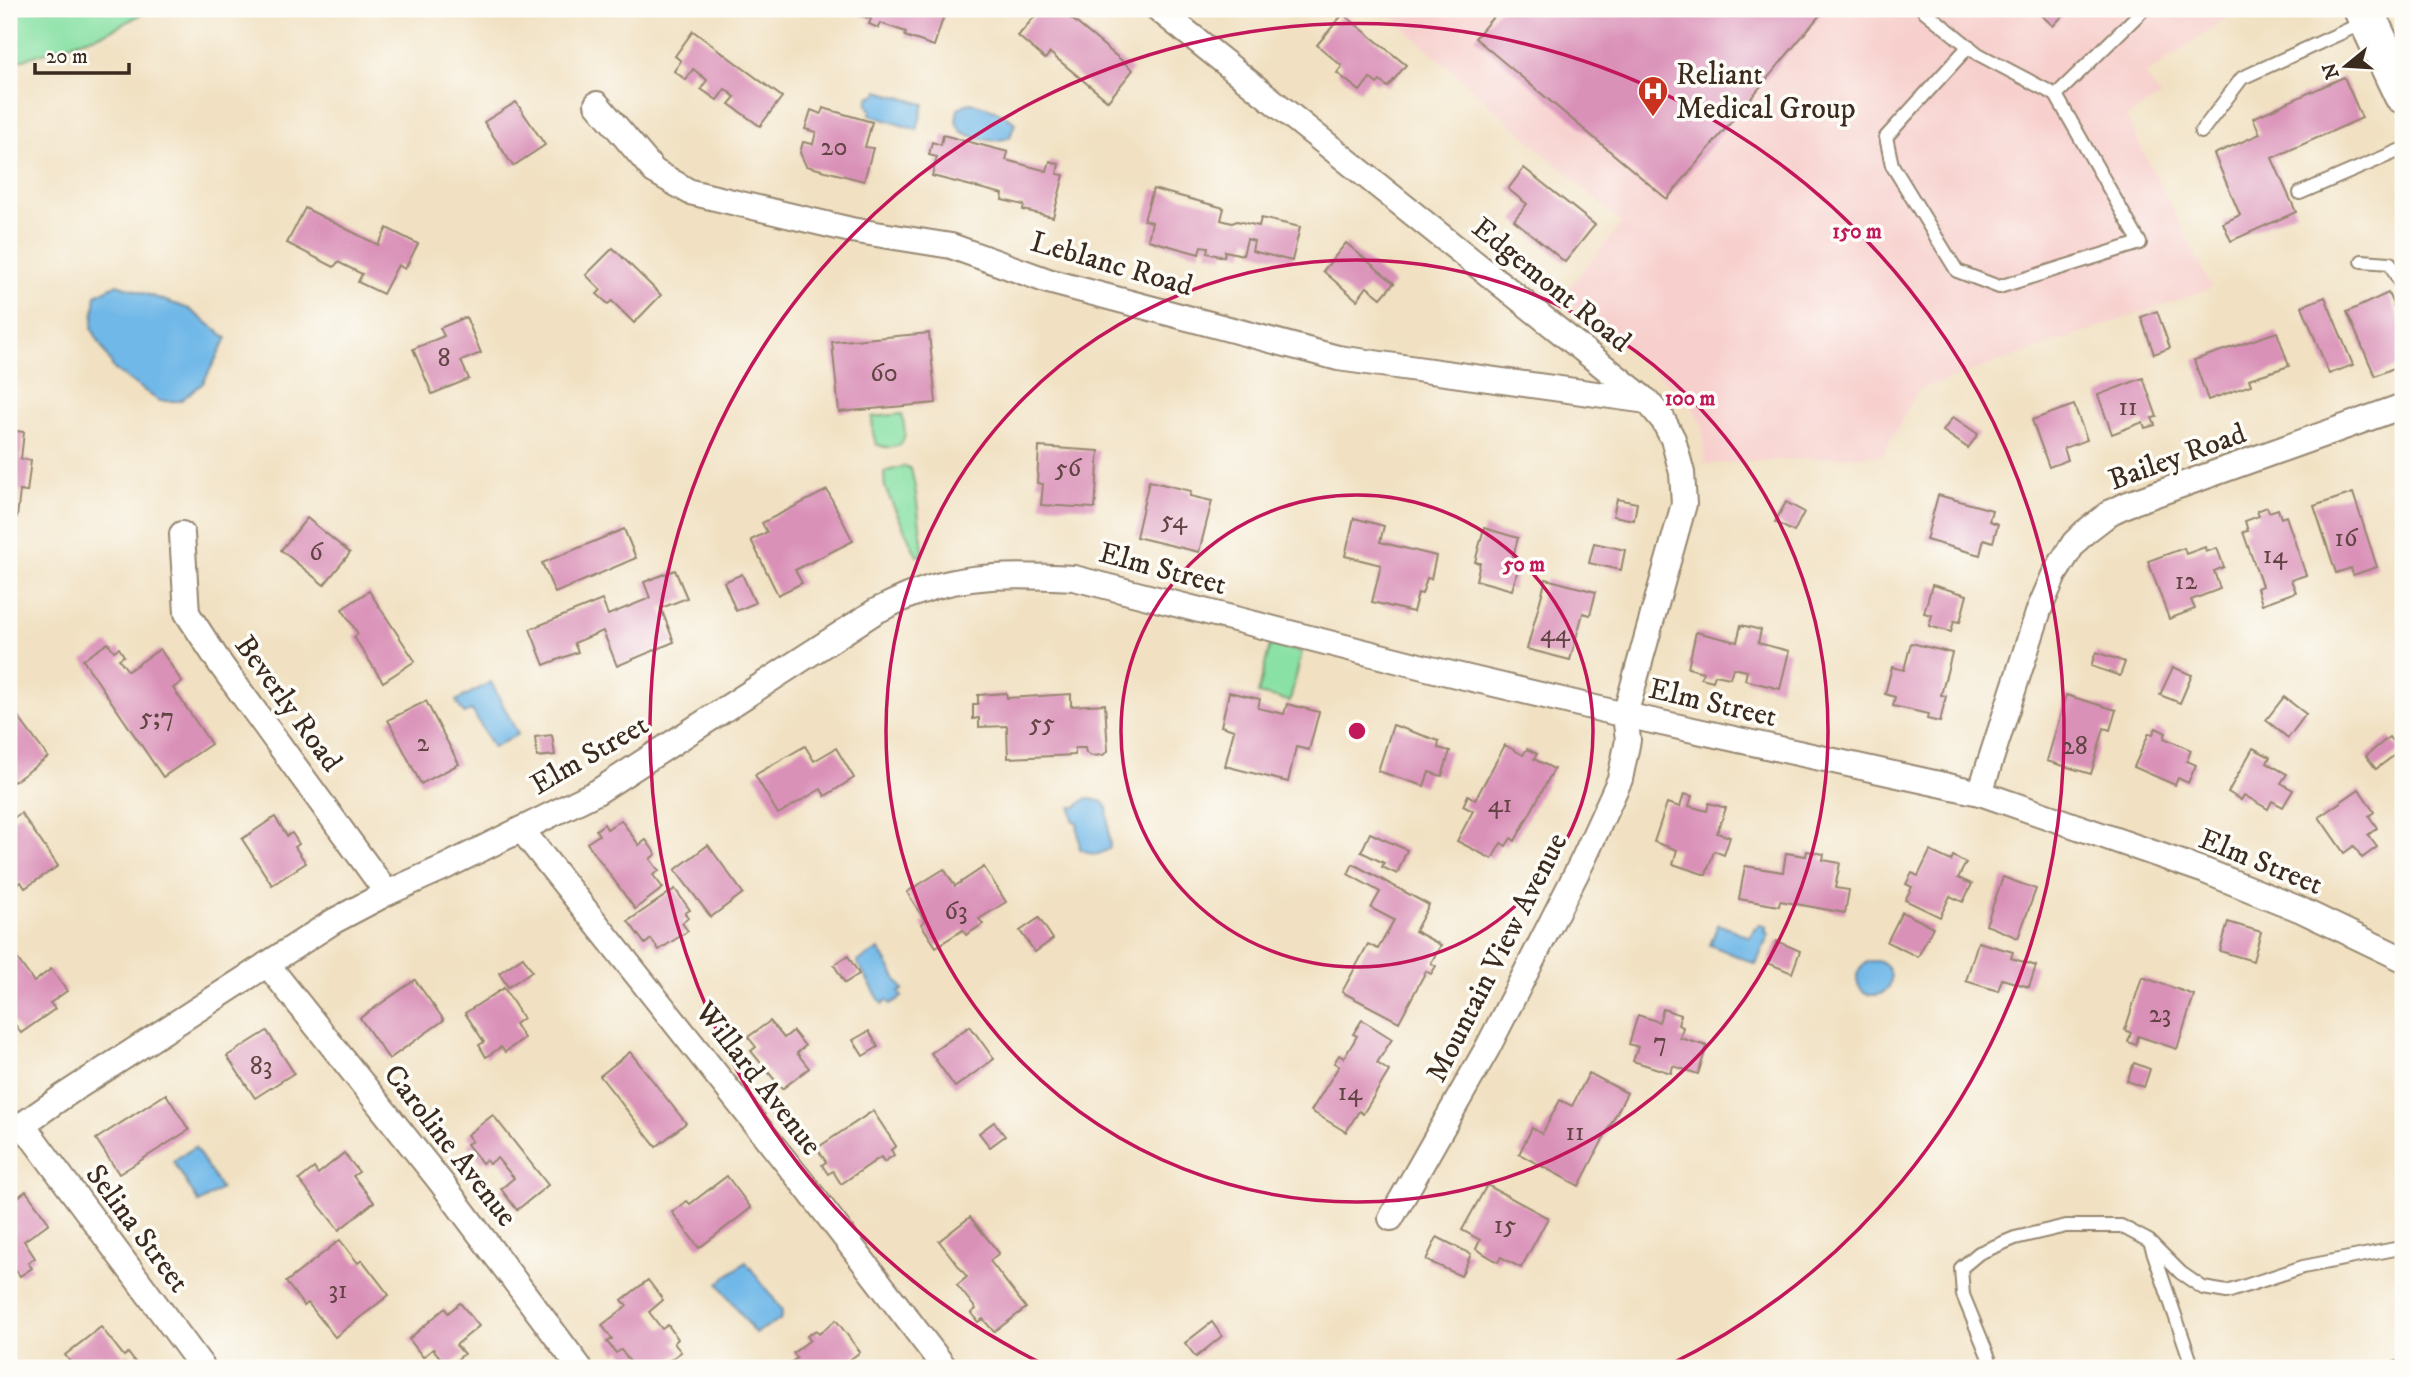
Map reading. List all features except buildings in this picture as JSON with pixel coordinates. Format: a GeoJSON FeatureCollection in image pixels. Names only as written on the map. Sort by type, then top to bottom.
{"type":"FeatureCollection","features":[{"type":"Feature","properties":{"kind":"highway"},"geometry":{"type":"LineString","coordinates":[[2366,15],[2403,94]]}},
{"type":"Feature","properties":{"kind":"street","name":"Edgemont Road"},"geometry":{"type":"LineString","coordinates":[[1158,9],[1648,401],[1663,420],[1673,439],[1682,473],[1684,504],[1625,715]]}},
{"type":"Feature","properties":{"kind":"street","name":"Leblanc Road"},"geometry":{"type":"LineString","coordinates":[[597,104],[654,171],[690,192],[851,230],[951,246],[1048,281],[1338,358],[1648,401]]}},
{"type":"Feature","properties":{"kind":"street","name":"Bailey Road"},"geometry":{"type":"LineString","coordinates":[[1980,793],[2039,610],[2063,558],[2085,532],[2111,512],[2128,504],[2403,406]]}},
{"type":"Feature","properties":{"kind":"street","name":"Beverly Road"},"geometry":{"type":"LineString","coordinates":[[181,534],[187,613],[387,892]]}},
{"type":"Feature","properties":{"kind":"street","name":"Elm Street"},"geometry":{"type":"LineString","coordinates":[[16,1129],[334,921],[387,892],[445,867],[605,787],[876,611],[917,592],[951,582],[989,577],[1030,575],[1074,578],[1361,652],[1625,715],[1980,793],[2205,871],[2299,909],[2403,959]]}},
{"type":"Feature","properties":{"kind":"street","name":"Mountain View Avenue"},"geometry":{"type":"LineString","coordinates":[[1391,1218],[1488,1047],[1583,860],[1620,779],[1628,740],[1625,715]]}},
{"type":"Feature","properties":{"kind":"street","name":"Willard Avenue"},"geometry":{"type":"LineString","coordinates":[[521,829],[792,1170],[945,1368]]}},
{"type":"Feature","properties":{"kind":"street","name":"Caroline Avenue"},"geometry":{"type":"LineString","coordinates":[[267,964],[440,1181],[580,1368]]}},
{"type":"Feature","properties":{"kind":"street","name":"Selina Street"},"geometry":{"type":"LineString","coordinates":[[16,1129],[203,1368]]}},
{"type":"Feature","properties":{"kind":"lane"},"geometry":{"type":"LineString","coordinates":[[1922,9],[1969,46],[1978,54],[2056,95],[2140,243],[1999,287],[1957,271],[1892,165],[1886,137],[1969,46]]}},
{"type":"Feature","properties":{"kind":"lane"},"geometry":{"type":"LineString","coordinates":[[2056,95],[2144,9]]}},
{"type":"Feature","properties":{"kind":"lane"},"geometry":{"type":"LineString","coordinates":[[2201,132],[2242,78],[2366,15]]}},
{"type":"Feature","properties":{"kind":"lane"},"geometry":{"type":"LineString","coordinates":[[2300,193],[2403,149]]}},
{"type":"Feature","properties":{"kind":"lane"},"geometry":{"type":"LineString","coordinates":[[2361,261],[2390,263],[2403,289]]}},
{"type":"Feature","properties":{"kind":"lane"},"geometry":{"type":"LineString","coordinates":[[1993,1368],[1963,1295],[1961,1268],[1979,1253],[2015,1238],[2066,1226],[2121,1226],[2150,1241],[2181,1273],[2203,1288],[2227,1292],[2303,1267],[2395,1248],[2403,1249]]}},
{"type":"Feature","properties":{"kind":"lane"},"geometry":{"type":"LineString","coordinates":[[2150,1241],[2193,1368]]}},
{"type":"Feature","properties":{"kind":"shaded area"},"geometry":{"type":"Polygon","coordinates":[[[1383,9],[2239,9],[2145,75],[2161,96],[2126,117],[2212,288],[1918,390],[1883,455],[1705,464],[1702,426],[1686,397],[1561,297],[1622,223],[1383,9]]]}},
{"type":"Feature","properties":{"kind":"green space"},"geometry":{"type":"Polygon","coordinates":[[[9,9],[151,9],[108,32],[9,64],[9,9]]]}},
{"type":"Feature","properties":{"kind":"green space"},"geometry":{"type":"Polygon","coordinates":[[[902,414],[905,434],[902,443],[891,447],[876,444],[872,417],[902,414]]]}},
{"type":"Feature","properties":{"kind":"green space"},"geometry":{"type":"Polygon","coordinates":[[[905,466],[911,469],[915,487],[923,549],[922,555],[917,556],[885,488],[884,472],[905,466]]]}},
{"type":"Feature","properties":{"kind":"green space"},"geometry":{"type":"Polygon","coordinates":[[[1270,645],[1302,652],[1290,701],[1258,694],[1270,645]]]}},
{"type":"Feature","properties":{"kind":"water"},"geometry":{"type":"Polygon","coordinates":[[[878,91],[924,104],[917,130],[870,115],[871,110],[867,104],[869,97],[878,91]]]}},
{"type":"Feature","properties":{"kind":"water"},"geometry":{"type":"Polygon","coordinates":[[[973,103],[990,108],[1015,123],[1010,137],[985,140],[961,131],[956,122],[958,109],[973,103]]]}},
{"type":"Feature","properties":{"kind":"water"},"geometry":{"type":"Polygon","coordinates":[[[117,284],[189,309],[227,338],[203,383],[180,401],[159,401],[114,369],[92,329],[96,295],[117,284]]]}},
{"type":"Feature","properties":{"kind":"water"},"geometry":{"type":"Polygon","coordinates":[[[491,682],[518,734],[493,748],[472,710],[464,714],[456,701],[491,682]]]}},
{"type":"Feature","properties":{"kind":"water"},"geometry":{"type":"Polygon","coordinates":[[[1087,798],[1103,802],[1107,806],[1110,848],[1098,854],[1080,849],[1077,822],[1073,821],[1071,807],[1076,807],[1087,798]]]}},
{"type":"Feature","properties":{"kind":"water"},"geometry":{"type":"Polygon","coordinates":[[[1718,924],[1750,937],[1759,924],[1767,927],[1765,932],[1769,934],[1756,964],[1710,945],[1718,924]]]}},
{"type":"Feature","properties":{"kind":"water"},"geometry":{"type":"Polygon","coordinates":[[[879,949],[903,990],[899,992],[902,997],[890,1004],[887,1000],[882,1004],[857,962],[879,949]]]}},
{"type":"Feature","properties":{"kind":"water"},"geometry":{"type":"Polygon","coordinates":[[[1874,961],[1886,966],[1891,978],[1886,990],[1874,995],[1862,990],[1857,978],[1862,966],[1874,961]]]}},
{"type":"Feature","properties":{"kind":"water"},"geometry":{"type":"Polygon","coordinates":[[[195,1147],[221,1189],[199,1203],[173,1161],[195,1147]]]}},
{"type":"Feature","properties":{"kind":"water"},"geometry":{"type":"Polygon","coordinates":[[[746,1262],[782,1310],[780,1320],[755,1333],[718,1283],[746,1262]]]}},
{"type":"Feature","properties":{"kind":"place","name":"Reliant Medical Group"},"geometry":{"type":"Point","coordinates":[1653,118]}}]}
